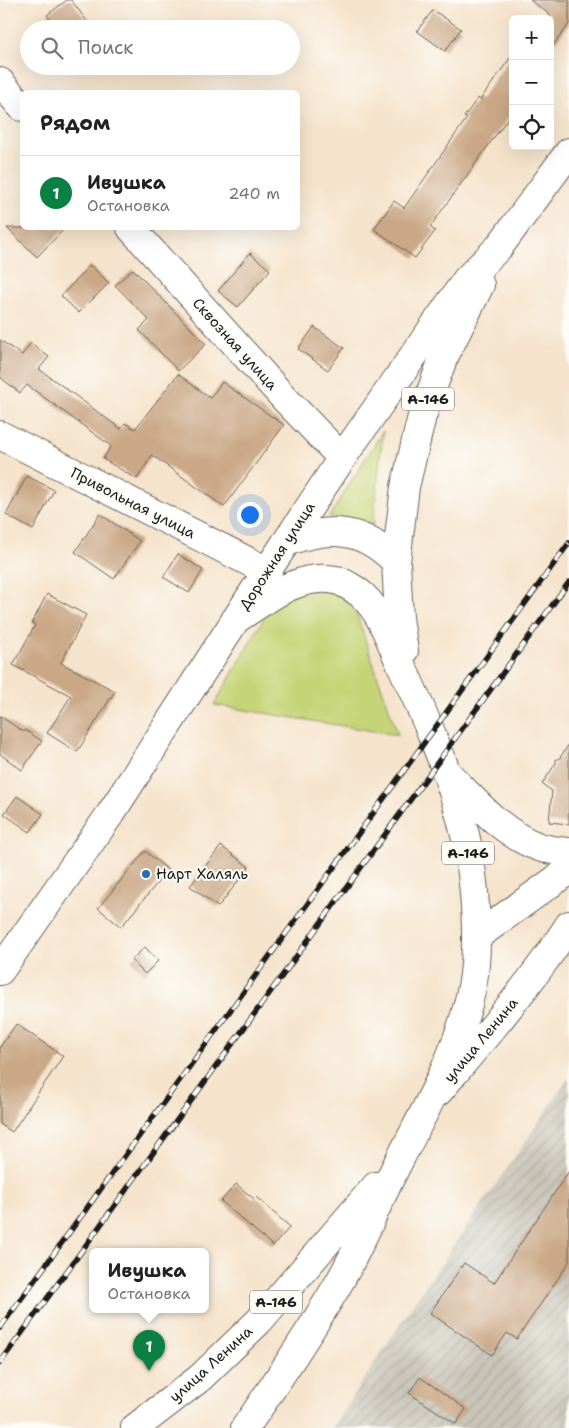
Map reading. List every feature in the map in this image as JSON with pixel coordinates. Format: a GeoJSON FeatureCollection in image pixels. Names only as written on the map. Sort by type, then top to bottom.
{"type":"FeatureCollection","features":[{"type":"Feature","properties":{"kind":"main road"},"geometry":{"type":"LineString","coordinates":[[0,82],[20,105]]}},
{"type":"Feature","properties":{"kind":"main road","name":"Дорожная улица"},"geometry":{"type":"LineString","coordinates":[[0,971],[111,813],[342,458],[467,280],[499,247],[569,152]]}},
{"type":"Feature","properties":{"kind":"main road","name":"Сквозная улица"},"geometry":{"type":"LineString","coordinates":[[133,230],[284,398],[342,458]]}},
{"type":"Feature","properties":{"kind":"main road","name":"А-146"},"geometry":{"type":"LineString","coordinates":[[432,1099],[460,1032],[472,986],[476,936],[472,880],[466,839],[446,772],[408,679],[400,618],[396,562],[405,487],[422,416],[443,359],[499,247]]}},
{"type":"Feature","properties":{"kind":"main road"},"geometry":{"type":"LineString","coordinates":[[342,458],[443,359]]}},
{"type":"Feature","properties":{"kind":"main road","name":"Привольная улица"},"geometry":{"type":"LineString","coordinates":[[0,435],[267,571]]}},
{"type":"Feature","properties":{"kind":"main road"},"geometry":{"type":"LineString","coordinates":[[286,542],[310,533],[336,531],[361,537],[383,549],[396,562]]}},
{"type":"Feature","properties":{"kind":"main road"},"geometry":{"type":"LineString","coordinates":[[236,620],[282,589],[311,579],[337,580],[362,595],[379,617],[408,679]]}},
{"type":"Feature","properties":{"kind":"main road"},"geometry":{"type":"LineString","coordinates":[[446,772],[493,817],[523,839],[538,846],[569,852]]}},
{"type":"Feature","properties":{"kind":"main road"},"geometry":{"type":"LineString","coordinates":[[476,936],[569,870]]}},
{"type":"Feature","properties":{"kind":"main road","name":"улица Ленина"},"geometry":{"type":"LineString","coordinates":[[245,1428],[289,1363],[341,1279],[400,1158],[432,1099],[498,1022],[569,925]]}},
{"type":"Feature","properties":{"kind":"main road","name":"улица Ленина"},"geometry":{"type":"LineString","coordinates":[[135,1428],[200,1378],[259,1320],[400,1158]]}},
{"type":"Feature","properties":{"kind":"shaded area"},"geometry":{"type":"Polygon","coordinates":[[[569,1078],[569,1428],[332,1428],[410,1309],[569,1078]]]}},
{"type":"Feature","properties":{"kind":"green space"},"geometry":{"type":"Polygon","coordinates":[[[383,431],[373,526],[329,517],[383,431]]]}},
{"type":"Feature","properties":{"kind":"green space"},"geometry":{"type":"Polygon","coordinates":[[[304,590],[334,592],[354,607],[398,735],[214,705],[264,618],[280,599],[304,590]]]}},
{"type":"Feature","properties":{"kind":"building"},"geometry":{"type":"Polygon","coordinates":[[[67,0],[71,0],[86,20],[51,20],[47,15],[67,0]]]}},
{"type":"Feature","properties":{"kind":"building"},"geometry":{"type":"Polygon","coordinates":[[[530,0],[569,0],[569,24],[554,45],[554,15],[550,15],[530,0]]]}},
{"type":"Feature","properties":{"kind":"building"},"geometry":{"type":"Polygon","coordinates":[[[433,10],[461,29],[445,51],[417,31],[433,10]]]}},
{"type":"Feature","properties":{"kind":"building"},"geometry":{"type":"Polygon","coordinates":[[[509,60],[509,117],[430,227],[435,231],[415,258],[374,229],[394,201],[404,208],[467,118],[464,117],[478,98],[480,100],[509,60]]]}},
{"type":"Feature","properties":{"kind":"building"},"geometry":{"type":"Polygon","coordinates":[[[7,228],[20,228],[20,230],[63,230],[37,257],[7,228]]]}},
{"type":"Feature","properties":{"kind":"building"},"geometry":{"type":"Polygon","coordinates":[[[250,253],[270,270],[238,307],[218,291],[250,253]]]}},
{"type":"Feature","properties":{"kind":"building"},"geometry":{"type":"Polygon","coordinates":[[[90,265],[109,283],[79,313],[61,296],[90,265]]]}},
{"type":"Feature","properties":{"kind":"building"},"geometry":{"type":"Polygon","coordinates":[[[133,269],[206,344],[178,371],[139,330],[149,320],[115,285],[133,269]]]}},
{"type":"Feature","properties":{"kind":"building"},"geometry":{"type":"Polygon","coordinates":[[[314,327],[344,348],[328,370],[298,349],[314,327]]]}},
{"type":"Feature","properties":{"kind":"building"},"geometry":{"type":"Polygon","coordinates":[[[0,340],[22,355],[31,343],[49,357],[39,369],[121,429],[125,423],[135,429],[178,374],[210,398],[222,382],[284,425],[224,507],[152,455],[137,479],[103,459],[111,446],[27,385],[20,393],[0,377],[0,340]]]}},
{"type":"Feature","properties":{"kind":"building"},"geometry":{"type":"Polygon","coordinates":[[[27,476],[54,490],[33,530],[6,515],[27,476]]]}},
{"type":"Feature","properties":{"kind":"building"},"geometry":{"type":"Polygon","coordinates":[[[100,514],[140,541],[114,579],[75,552],[100,514]]]}},
{"type":"Feature","properties":{"kind":"building"},"geometry":{"type":"Polygon","coordinates":[[[178,554],[203,570],[189,593],[163,577],[178,554]]]}},
{"type":"Feature","properties":{"kind":"building"},"geometry":{"type":"Polygon","coordinates":[[[47,594],[86,615],[61,663],[115,691],[77,752],[47,733],[71,696],[13,665],[35,625],[32,623],[47,594]]]}},
{"type":"Feature","properties":{"kind":"building"},"geometry":{"type":"Polygon","coordinates":[[[0,716],[42,741],[22,770],[0,754],[0,716]]]}},
{"type":"Feature","properties":{"kind":"building"},"geometry":{"type":"Polygon","coordinates":[[[569,744],[569,824],[549,822],[552,791],[542,784],[556,763],[556,759],[559,759],[569,744]]]}},
{"type":"Feature","properties":{"kind":"building"},"geometry":{"type":"Polygon","coordinates":[[[17,796],[43,814],[30,832],[4,814],[17,796]]]}},
{"type":"Feature","properties":{"kind":"building"},"geometry":{"type":"Polygon","coordinates":[[[221,846],[249,867],[218,907],[190,886],[221,846]]]}},
{"type":"Feature","properties":{"kind":"building"},"geometry":{"type":"Polygon","coordinates":[[[145,851],[168,870],[121,927],[98,908],[145,851]]]}},
{"type":"Feature","properties":{"kind":"building"},"geometry":{"type":"Polygon","coordinates":[[[145,947],[158,961],[145,974],[131,960],[145,947]]]}},
{"type":"Feature","properties":{"kind":"building"},"geometry":{"type":"Polygon","coordinates":[[[16,1024],[63,1056],[12,1132],[0,1124],[0,1047],[16,1024]]]}},
{"type":"Feature","properties":{"kind":"building"},"geometry":{"type":"Polygon","coordinates":[[[569,1171],[569,1262],[517,1339],[507,1333],[492,1355],[430,1313],[464,1263],[494,1283],[569,1171]]]}},
{"type":"Feature","properties":{"kind":"building"},"geometry":{"type":"Polygon","coordinates":[[[236,1184],[254,1199],[256,1197],[290,1227],[273,1246],[221,1201],[236,1184]]]}},
{"type":"Feature","properties":{"kind":"building"},"geometry":{"type":"Polygon","coordinates":[[[420,1377],[466,1409],[456,1424],[409,1393],[420,1377]]]}},
{"type":"Feature","properties":{"kind":"railway"},"geometry":{"type":"LineString","coordinates":[[0,1328],[569,543]]}},
{"type":"Feature","properties":{"kind":"railway"},"geometry":{"type":"LineString","coordinates":[[0,1363],[569,582]]}},
{"type":"Feature","properties":{"kind":"place","name":"Нарт Халяль"},"geometry":{"type":"Point","coordinates":[146,874]}},
{"type":"Feature","properties":{"kind":"place","name":"Ивушка"},"geometry":{"type":"Point","coordinates":[149,1371]}}]}
